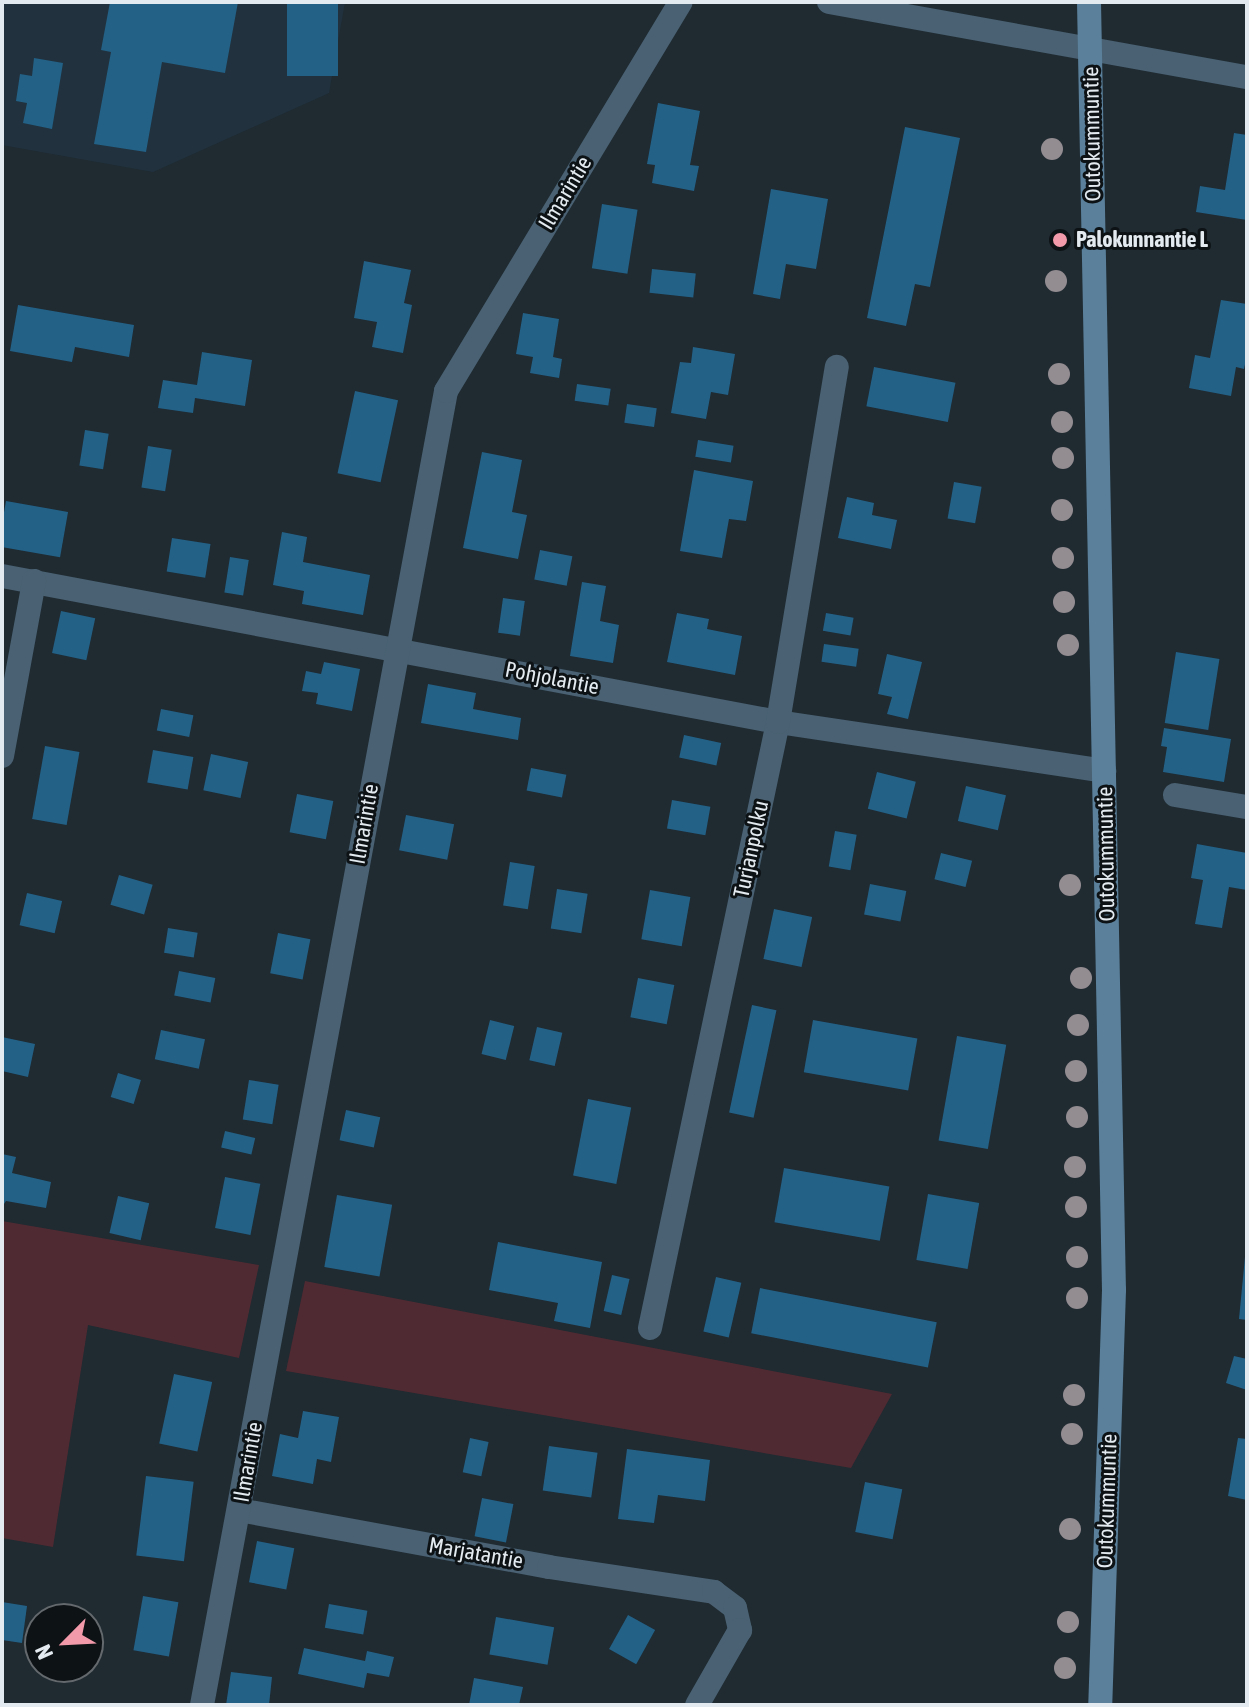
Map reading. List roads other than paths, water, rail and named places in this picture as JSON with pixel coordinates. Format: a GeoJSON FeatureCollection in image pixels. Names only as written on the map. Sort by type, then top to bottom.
{"type":"FeatureCollection","features":[{"type":"Feature","properties":{"kind":"main road","name":"Outokummuntie"},"geometry":{"type":"LineString","coordinates":[[1089,2],[1114,1290],[1100,1705]]}},
{"type":"Feature","properties":{"kind":"street","name":"Ilmarintie"},"geometry":{"type":"LineString","coordinates":[[202,1705],[396,647],[446,391],[681,2]]}},
{"type":"Feature","properties":{"kind":"street"},"geometry":{"type":"LineString","coordinates":[[829,2],[1247,77]]}},
{"type":"Feature","properties":{"kind":"street","name":"Turjanpolku"},"geometry":{"type":"LineString","coordinates":[[650,1328],[778,722],[837,367]]}},
{"type":"Feature","properties":{"kind":"street","name":"Pohjolantie"},"geometry":{"type":"LineString","coordinates":[[2,576],[396,647],[778,722],[1104,771]]}},
{"type":"Feature","properties":{"kind":"street"},"geometry":{"type":"LineString","coordinates":[[2,756],[34,581]]}},
{"type":"Feature","properties":{"kind":"street"},"geometry":{"type":"LineString","coordinates":[[1175,795],[1247,807]]}},
{"type":"Feature","properties":{"kind":"street","name":"Marjatantie"},"geometry":{"type":"LineString","coordinates":[[239,1510],[549,1567],[714,1592],[735,1608],[740,1630],[697,1705]]}},
{"type":"Feature","properties":{"kind":"place","name":"Palokunnantie L"},"geometry":{"type":"Point","coordinates":[1060,240]}}]}
